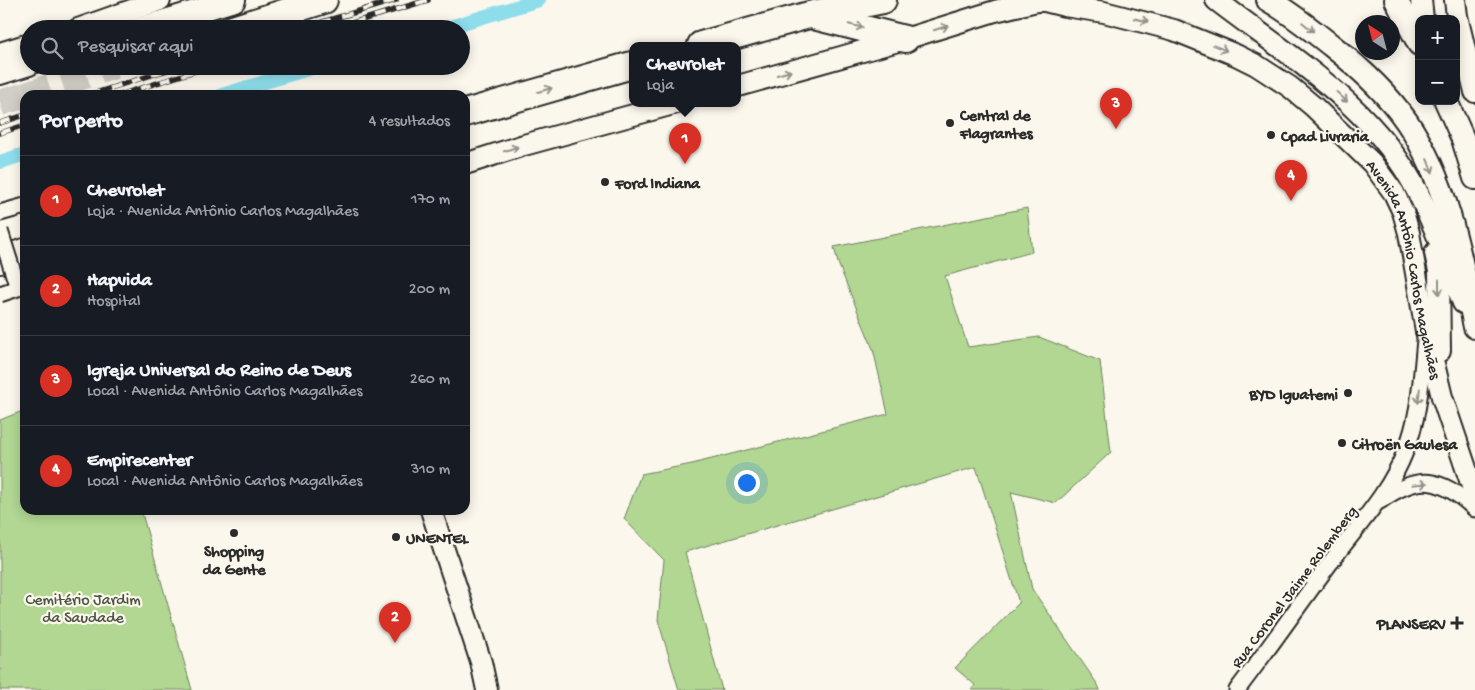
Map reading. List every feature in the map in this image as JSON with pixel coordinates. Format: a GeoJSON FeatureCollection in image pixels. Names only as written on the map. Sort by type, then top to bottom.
{"type":"FeatureCollection","features":[{"type":"Feature","properties":{"kind":"highway"},"geometry":{"type":"LineString","coordinates":[[261,20],[324,0]]}},
{"type":"Feature","properties":{"kind":"highway"},"geometry":{"type":"LineString","coordinates":[[711,42],[809,14],[883,0]]}},
{"type":"Feature","properties":{"kind":"highway"},"geometry":{"type":"LineString","coordinates":[[809,14],[905,39]]}},
{"type":"Feature","properties":{"kind":"highway"},"geometry":{"type":"LineString","coordinates":[[470,111],[629,66]]}},
{"type":"Feature","properties":{"kind":"highway"},"geometry":{"type":"LineString","coordinates":[[470,122],[507,100]]}},
{"type":"Feature","properties":{"kind":"highway"},"geometry":{"type":"LineString","coordinates":[[0,260],[20,254]]}},
{"type":"Feature","properties":{"kind":"main road"},"geometry":{"type":"LineString","coordinates":[[103,20],[160,0]]}},
{"type":"Feature","properties":{"kind":"main road"},"geometry":{"type":"LineString","coordinates":[[168,20],[234,0]]}},
{"type":"Feature","properties":{"kind":"main road","name":"Avenida Antônio Carlos Magalhães"},"geometry":{"type":"LineString","coordinates":[[741,85],[905,39],[988,13],[1042,0],[1064,6],[1142,20],[1211,44],[1256,65],[1290,87],[1314,107],[1372,163],[1394,193],[1403,212],[1409,233],[1426,331],[1442,397],[1475,495]]}},
{"type":"Feature","properties":{"kind":"main road","name":"Avenida Antônio Carlos Magalhães"},"geometry":{"type":"LineString","coordinates":[[1216,0],[1305,66],[1343,97],[1383,140],[1418,192],[1475,332]]}},
{"type":"Feature","properties":{"kind":"main road"},"geometry":{"type":"LineString","coordinates":[[1268,0],[1302,22],[1346,57],[1389,100],[1407,123],[1427,158],[1453,228],[1475,327]]}},
{"type":"Feature","properties":{"kind":"main road"},"geometry":{"type":"LineString","coordinates":[[1396,0],[1415,36]]}},
{"type":"Feature","properties":{"kind":"main road"},"geometry":{"type":"LineString","coordinates":[[1421,0],[1423,15]]}},
{"type":"Feature","properties":{"kind":"main road"},"geometry":{"type":"LineString","coordinates":[[1443,0],[1450,15]]}},
{"type":"Feature","properties":{"kind":"main road"},"geometry":{"type":"LineString","coordinates":[[1455,0],[1457,15]]}},
{"type":"Feature","properties":{"kind":"main road"},"geometry":{"type":"LineString","coordinates":[[1460,36],[1475,92]]}},
{"type":"Feature","properties":{"kind":"main road"},"geometry":{"type":"LineString","coordinates":[[0,53],[20,47]]}},
{"type":"Feature","properties":{"kind":"main road"},"geometry":{"type":"LineString","coordinates":[[0,74],[20,67]]}},
{"type":"Feature","properties":{"kind":"main road"},"geometry":{"type":"LineString","coordinates":[[1448,105],[1463,139],[1475,178]]}},
{"type":"Feature","properties":{"kind":"main road"},"geometry":{"type":"LineString","coordinates":[[470,162],[524,145],[662,107]]}},
{"type":"Feature","properties":{"kind":"main road"},"geometry":{"type":"LineString","coordinates":[[1431,222],[1439,271],[1442,397]]}},
{"type":"Feature","properties":{"kind":"main road"},"geometry":{"type":"LineString","coordinates":[[433,515],[481,662],[487,690]]}},
{"type":"Feature","properties":{"kind":"street"},"geometry":{"type":"LineString","coordinates":[[0,213],[20,207]]}},
{"type":"Feature","properties":{"kind":"street"},"geometry":{"type":"LineString","coordinates":[[0,231],[18,288],[0,294]]}},
{"type":"Feature","properties":{"kind":"street","name":"Rua Coronel Jaime Rolemberg"},"geometry":{"type":"LineString","coordinates":[[1237,690],[1336,555],[1377,504],[1405,453],[1413,431],[1418,407],[1426,331]]}},
{"type":"Feature","properties":{"kind":"street","name":"Rua Coronel Jaime Rolemberg"},"geometry":{"type":"LineString","coordinates":[[1377,504],[1404,486],[1419,482],[1446,486],[1460,495],[1475,509]]}},
{"type":"Feature","properties":{"kind":"green space"},"geometry":{"type":"Polygon","coordinates":[[[1027,208],[1032,252],[945,276],[968,347],[1039,337],[1100,361],[1111,452],[1056,503],[1011,492],[1032,589],[1100,690],[971,690],[975,685],[955,668],[1019,603],[976,467],[685,552],[722,690],[679,690],[658,620],[664,560],[624,519],[641,474],[692,464],[888,414],[873,349],[838,263],[834,247],[1027,208]]]}},
{"type":"Feature","properties":{"kind":"green space","name":"Cemitério Jardim da Saudade"},"geometry":{"type":"Polygon","coordinates":[[[20,412],[20,515],[142,515],[192,690],[0,690],[0,420],[20,412]]]}},
{"type":"Feature","properties":{"kind":"waterway"},"geometry":{"type":"LineString","coordinates":[[470,21],[539,0]]}},
{"type":"Feature","properties":{"kind":"waterway"},"geometry":{"type":"LineString","coordinates":[[239,90],[288,75]]}},
{"type":"Feature","properties":{"kind":"waterway"},"geometry":{"type":"LineString","coordinates":[[0,162],[20,156]]}},
{"type":"Feature","properties":{"kind":"tunnel"},"geometry":{"type":"LineString","coordinates":[[41,90],[87,75]]}},
{"type":"Feature","properties":{"kind":"tunnel"},"geometry":{"type":"LineString","coordinates":[[0,103],[20,97]]}},
{"type":"Feature","properties":{"kind":"railway"},"geometry":{"type":"LineString","coordinates":[[329,20],[396,0]]}},
{"type":"Feature","properties":{"kind":"railway"},"geometry":{"type":"LineString","coordinates":[[362,20],[428,0]]}},
{"type":"Feature","properties":{"kind":"railway"},"geometry":{"type":"LineString","coordinates":[[105,90],[152,75]]}},
{"type":"Feature","properties":{"kind":"railway"},"geometry":{"type":"LineString","coordinates":[[135,90],[182,75]]}},
{"type":"Feature","properties":{"kind":"railway"},"geometry":{"type":"LineString","coordinates":[[0,123],[20,117]]}},
{"type":"Feature","properties":{"kind":"railway"},"geometry":{"type":"LineString","coordinates":[[0,133],[20,127]]}},
{"type":"Feature","properties":{"kind":"place","name":"Central de Flagrantes"},"geometry":{"type":"Point","coordinates":[950,123]}},
{"type":"Feature","properties":{"kind":"place","name":"Igreja Universal do Reino de Deus"},"geometry":{"type":"Point","coordinates":[1116,129]}},
{"type":"Feature","properties":{"kind":"place","name":"Cpad Livraria"},"geometry":{"type":"Point","coordinates":[1271,135]}},
{"type":"Feature","properties":{"kind":"place","name":"Chevrolet"},"geometry":{"type":"Point","coordinates":[685,164]}},
{"type":"Feature","properties":{"kind":"place","name":"Ford Indiana"},"geometry":{"type":"Point","coordinates":[605,182]}},
{"type":"Feature","properties":{"kind":"place","name":"Empirecenter"},"geometry":{"type":"Point","coordinates":[1291,201]}},
{"type":"Feature","properties":{"kind":"place","name":"BYD Iguatemi"},"geometry":{"type":"Point","coordinates":[1348,393]}},
{"type":"Feature","properties":{"kind":"place","name":"Citroën Gaulesa"},"geometry":{"type":"Point","coordinates":[1342,443]}},
{"type":"Feature","properties":{"kind":"place","name":"Shopping da Gente"},"geometry":{"type":"Point","coordinates":[234,533]}},
{"type":"Feature","properties":{"kind":"place","name":"UNENTEL"},"geometry":{"type":"Point","coordinates":[396,537]}},
{"type":"Feature","properties":{"kind":"place","name":"PLANSERV"},"geometry":{"type":"Point","coordinates":[1457,623]}},
{"type":"Feature","properties":{"kind":"place","name":"Hapvida"},"geometry":{"type":"Point","coordinates":[395,643]}}]}
